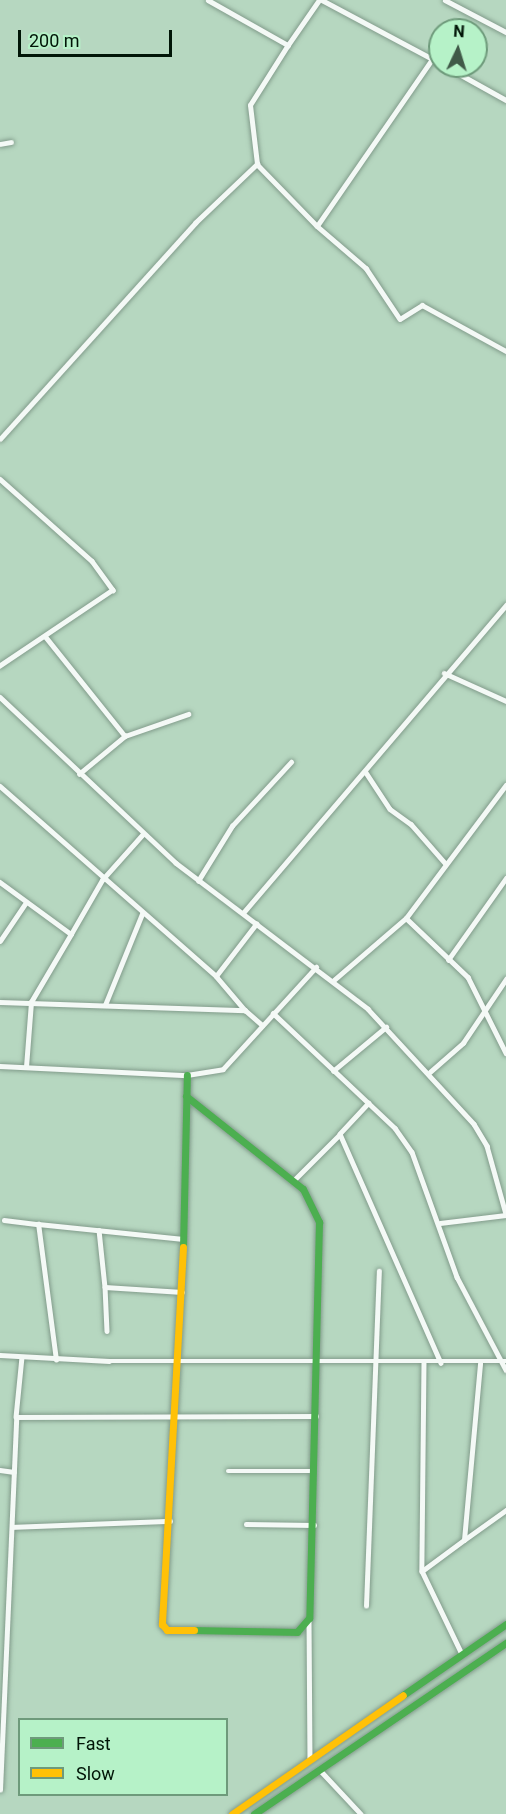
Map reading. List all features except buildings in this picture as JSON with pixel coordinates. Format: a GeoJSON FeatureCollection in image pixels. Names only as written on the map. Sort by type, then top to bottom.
{"type":"FeatureCollection","features":[{"type":"Feature","properties":{"kind":"main road"},"geometry":{"type":"LineString","coordinates":[[186,1096],[293,1181],[316,1207],[319,1222],[314,1525],[309,1618],[297,1632],[163,1628],[174,1419],[180,1360],[186,1096],[187,1074]]}},
{"type":"Feature","properties":{"kind":"main road"},"geometry":{"type":"LineString","coordinates":[[232,1814],[506,1624]]}},
{"type":"Feature","properties":{"kind":"main road"},"geometry":{"type":"LineString","coordinates":[[254,1814],[506,1643]]}},
{"type":"Feature","properties":{"kind":"main road"},"geometry":{"type":"LineString","coordinates":[[451,1663],[459,1674]]}},
{"type":"Feature","properties":{"kind":"street"},"geometry":{"type":"LineString","coordinates":[[208,0],[288,45]]}},
{"type":"Feature","properties":{"kind":"street"},"geometry":{"type":"LineString","coordinates":[[428,57],[320,0],[250,105],[257,164],[317,226],[366,268],[400,319],[422,305],[506,351]]}},
{"type":"Feature","properties":{"kind":"street"},"geometry":{"type":"LineString","coordinates":[[445,0],[506,32]]}},
{"type":"Feature","properties":{"kind":"street"},"geometry":{"type":"LineString","coordinates":[[317,226],[428,65]]}},
{"type":"Feature","properties":{"kind":"street"},"geometry":{"type":"LineString","coordinates":[[467,78],[506,100]]}},
{"type":"Feature","properties":{"kind":"street"},"geometry":{"type":"LineString","coordinates":[[0,144],[11,142]]}},
{"type":"Feature","properties":{"kind":"street"},"geometry":{"type":"LineString","coordinates":[[0,439],[195,223],[257,164]]}},
{"type":"Feature","properties":{"kind":"street"},"geometry":{"type":"LineString","coordinates":[[0,479],[113,587],[100,601],[0,666]]}},
{"type":"Feature","properties":{"kind":"street"},"geometry":{"type":"LineString","coordinates":[[243,913],[365,771],[444,673],[506,605]]}},
{"type":"Feature","properties":{"kind":"street"},"geometry":{"type":"LineString","coordinates":[[45,636],[125,736]]}},
{"type":"Feature","properties":{"kind":"street"},"geometry":{"type":"LineString","coordinates":[[444,673],[506,701]]}},
{"type":"Feature","properties":{"kind":"street"},"geometry":{"type":"LineString","coordinates":[[0,697],[143,834],[198,881],[334,980],[386,1027],[430,1072],[487,1146],[506,1214],[440,1223]]}},
{"type":"Feature","properties":{"kind":"street"},"geometry":{"type":"LineString","coordinates":[[79,774],[125,736],[188,714]]}},
{"type":"Feature","properties":{"kind":"street"},"geometry":{"type":"LineString","coordinates":[[198,881],[232,826],[291,762]]}},
{"type":"Feature","properties":{"kind":"street"},"geometry":{"type":"LineString","coordinates":[[365,771],[390,809],[411,824],[445,863]]}},
{"type":"Feature","properties":{"kind":"street"},"geometry":{"type":"LineString","coordinates":[[334,980],[406,918],[445,863],[506,785]]}},
{"type":"Feature","properties":{"kind":"street"},"geometry":{"type":"LineString","coordinates":[[0,786],[102,880],[216,976],[245,1010],[262,1024]]}},
{"type":"Feature","properties":{"kind":"street"},"geometry":{"type":"LineString","coordinates":[[26,1067],[31,1002],[102,880],[143,834]]}},
{"type":"Feature","properties":{"kind":"street"},"geometry":{"type":"LineString","coordinates":[[448,960],[506,879]]}},
{"type":"Feature","properties":{"kind":"street"},"geometry":{"type":"LineString","coordinates":[[0,882],[25,904],[71,934]]}},
{"type":"Feature","properties":{"kind":"street"},"geometry":{"type":"LineString","coordinates":[[0,941],[25,904]]}},
{"type":"Feature","properties":{"kind":"street"},"geometry":{"type":"LineString","coordinates":[[105,1005],[142,914]]}},
{"type":"Feature","properties":{"kind":"street"},"geometry":{"type":"LineString","coordinates":[[406,918],[476,988],[484,1014],[506,1053]]}},
{"type":"Feature","properties":{"kind":"street"},"geometry":{"type":"LineString","coordinates":[[216,976],[256,924]]}},
{"type":"Feature","properties":{"kind":"street"},"geometry":{"type":"LineString","coordinates":[[0,1066],[187,1074],[224,1069],[262,1024],[316,967]]}},
{"type":"Feature","properties":{"kind":"street"},"geometry":{"type":"LineString","coordinates":[[430,1072],[463,1043],[506,979]]}},
{"type":"Feature","properties":{"kind":"street"},"geometry":{"type":"LineString","coordinates":[[0,1002],[245,1010]]}},
{"type":"Feature","properties":{"kind":"street"},"geometry":{"type":"LineString","coordinates":[[273,1013],[369,1103],[412,1152],[440,1223],[457,1277],[506,1371]]}},
{"type":"Feature","properties":{"kind":"street"},"geometry":{"type":"LineString","coordinates":[[333,1071],[386,1027]]}},
{"type":"Feature","properties":{"kind":"street"},"geometry":{"type":"LineString","coordinates":[[293,1181],[369,1103]]}},
{"type":"Feature","properties":{"kind":"street"},"geometry":{"type":"LineString","coordinates":[[340,1134],[441,1363]]}},
{"type":"Feature","properties":{"kind":"street"},"geometry":{"type":"LineString","coordinates":[[4,1220],[183,1239]]}},
{"type":"Feature","properties":{"kind":"street"},"geometry":{"type":"LineString","coordinates":[[38,1224],[57,1360]]}},
{"type":"Feature","properties":{"kind":"street"},"geometry":{"type":"LineString","coordinates":[[99,1230],[107,1331]]}},
{"type":"Feature","properties":{"kind":"street"},"geometry":{"type":"LineString","coordinates":[[366,1606],[379,1271]]}},
{"type":"Feature","properties":{"kind":"street"},"geometry":{"type":"LineString","coordinates":[[105,1287],[182,1292]]}},
{"type":"Feature","properties":{"kind":"street"},"geometry":{"type":"LineString","coordinates":[[0,1355],[57,1360],[480,1364],[503,1362]]}},
{"type":"Feature","properties":{"kind":"street"},"geometry":{"type":"LineString","coordinates":[[0,1790],[1,1721],[16,1417],[22,1357]]}},
{"type":"Feature","properties":{"kind":"street"},"geometry":{"type":"LineString","coordinates":[[424,1363],[422,1571],[462,1654]]}},
{"type":"Feature","properties":{"kind":"street"},"geometry":{"type":"LineString","coordinates":[[464,1540],[480,1364]]}},
{"type":"Feature","properties":{"kind":"street"},"geometry":{"type":"LineString","coordinates":[[16,1417],[174,1419],[316,1416]]}},
{"type":"Feature","properties":{"kind":"street"},"geometry":{"type":"LineString","coordinates":[[0,1470],[14,1472]]}},
{"type":"Feature","properties":{"kind":"street"},"geometry":{"type":"LineString","coordinates":[[228,1471],[314,1471]]}},
{"type":"Feature","properties":{"kind":"street"},"geometry":{"type":"LineString","coordinates":[[422,1571],[506,1510]]}},
{"type":"Feature","properties":{"kind":"street"},"geometry":{"type":"LineString","coordinates":[[12,1527],[170,1521]]}},
{"type":"Feature","properties":{"kind":"street"},"geometry":{"type":"LineString","coordinates":[[246,1524],[314,1525]]}},
{"type":"Feature","properties":{"kind":"street"},"geometry":{"type":"LineString","coordinates":[[309,1618],[310,1761]]}},
{"type":"Feature","properties":{"kind":"street"},"geometry":{"type":"LineString","coordinates":[[297,1632],[309,1644]]}},
{"type":"Feature","properties":{"kind":"street"},"geometry":{"type":"LineString","coordinates":[[319,1768],[361,1814]]}},
{"type":"Feature","properties":{"kind":"traffic: fast"},"geometry":{"type":"LineString","coordinates":[[183,1247],[187,1075]]}},
{"type":"Feature","properties":{"kind":"traffic: fast"},"geometry":{"type":"LineString","coordinates":[[186,1096],[303,1189],[319,1222],[309,1618],[297,1632],[194,1630]]}},
{"type":"Feature","properties":{"kind":"traffic: fast"},"geometry":{"type":"LineString","coordinates":[[403,1695],[506,1624]]}},
{"type":"Feature","properties":{"kind":"traffic: fast"},"geometry":{"type":"LineString","coordinates":[[254,1814],[506,1643]]}},
{"type":"Feature","properties":{"kind":"traffic: slow"},"geometry":{"type":"LineString","coordinates":[[183,1247],[162,1624],[167,1630],[194,1630]]}},
{"type":"Feature","properties":{"kind":"traffic: slow"},"geometry":{"type":"LineString","coordinates":[[232,1814],[403,1695]]}}]}
